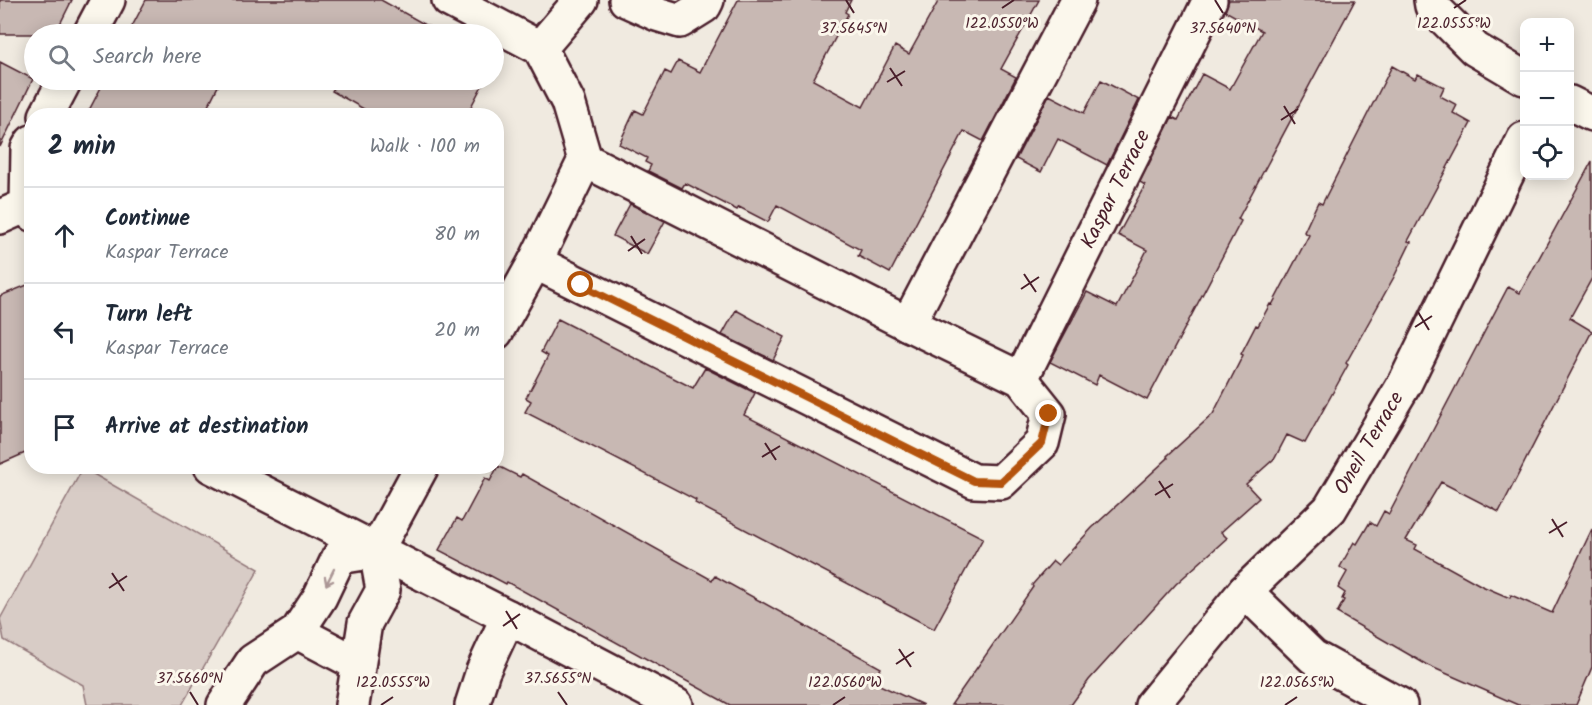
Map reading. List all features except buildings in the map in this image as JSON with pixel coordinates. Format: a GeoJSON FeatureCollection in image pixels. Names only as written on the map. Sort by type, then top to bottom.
{"type":"FeatureCollection","features":[{"type":"Feature","properties":{"kind":"street"},"geometry":{"type":"LineString","coordinates":[[95,24],[108,0]]}},
{"type":"Feature","properties":{"kind":"street"},"geometry":{"type":"LineString","coordinates":[[449,0],[494,24]]}},
{"type":"Feature","properties":{"kind":"street"},"geometry":{"type":"LineString","coordinates":[[540,48],[581,0]]}},
{"type":"Feature","properties":{"kind":"street"},"geometry":{"type":"LineString","coordinates":[[626,0],[657,14],[680,21],[704,6],[707,0]]}},
{"type":"Feature","properties":{"kind":"street"},"geometry":{"type":"LineString","coordinates":[[908,324],[1078,0]]}},
{"type":"Feature","properties":{"kind":"street","name":"Kaspar Terrace"},"geometry":{"type":"LineString","coordinates":[[1021,379],[1210,0]]}},
{"type":"Feature","properties":{"kind":"street"},"geometry":{"type":"LineString","coordinates":[[1431,0],[1432,6],[1474,49],[1520,76]]}},
{"type":"Feature","properties":{"kind":"street"},"geometry":{"type":"LineString","coordinates":[[504,29],[540,48],[568,102],[585,160],[535,262],[504,318]]}},
{"type":"Feature","properties":{"kind":"street"},"geometry":{"type":"LineString","coordinates":[[50,108],[60,90]]}},
{"type":"Feature","properties":{"kind":"street"},"geometry":{"type":"LineString","coordinates":[[1574,105],[1592,114]]}},
{"type":"Feature","properties":{"kind":"street","name":"Oneil Terrace"},"geometry":{"type":"LineString","coordinates":[[1152,705],[1245,591],[1330,509],[1405,383],[1520,147]]}},
{"type":"Feature","properties":{"kind":"street"},"geometry":{"type":"LineString","coordinates":[[535,262],[974,481],[1001,482],[1042,443],[1049,414],[1021,379],[585,160]]}},
{"type":"Feature","properties":{"kind":"street"},"geometry":{"type":"LineString","coordinates":[[20,212],[24,180]]}},
{"type":"Feature","properties":{"kind":"street"},"geometry":{"type":"LineString","coordinates":[[227,474],[676,705]]}},
{"type":"Feature","properties":{"kind":"street"},"geometry":{"type":"LineString","coordinates":[[352,705],[365,623],[383,590],[376,551],[418,474]]}},
{"type":"Feature","properties":{"kind":"street"},"geometry":{"type":"LineString","coordinates":[[224,705],[253,661],[297,632],[320,597],[339,557],[376,551]]}},
{"type":"Feature","properties":{"kind":"street"},"geometry":{"type":"LineString","coordinates":[[1245,591],[1313,657],[1400,705]]}},
{"type":"Feature","properties":{"kind":"street"},"geometry":{"type":"LineString","coordinates":[[472,705],[483,671],[508,617]]}},
{"type":"Feature","properties":{"kind":"street"},"geometry":{"type":"LineString","coordinates":[[297,632],[358,664]]}},
{"type":"Feature","properties":{"kind":"shaded area"},"geometry":{"type":"Polygon","coordinates":[[[80,474],[93,474],[259,569],[182,705],[87,705],[83,685],[4,640],[0,619],[80,474]]]}},
{"type":"Feature","properties":{"kind":"route"},"geometry":{"type":"LineString","coordinates":[[581,285],[974,481],[1001,482],[1042,443],[1049,414]]}}]}
